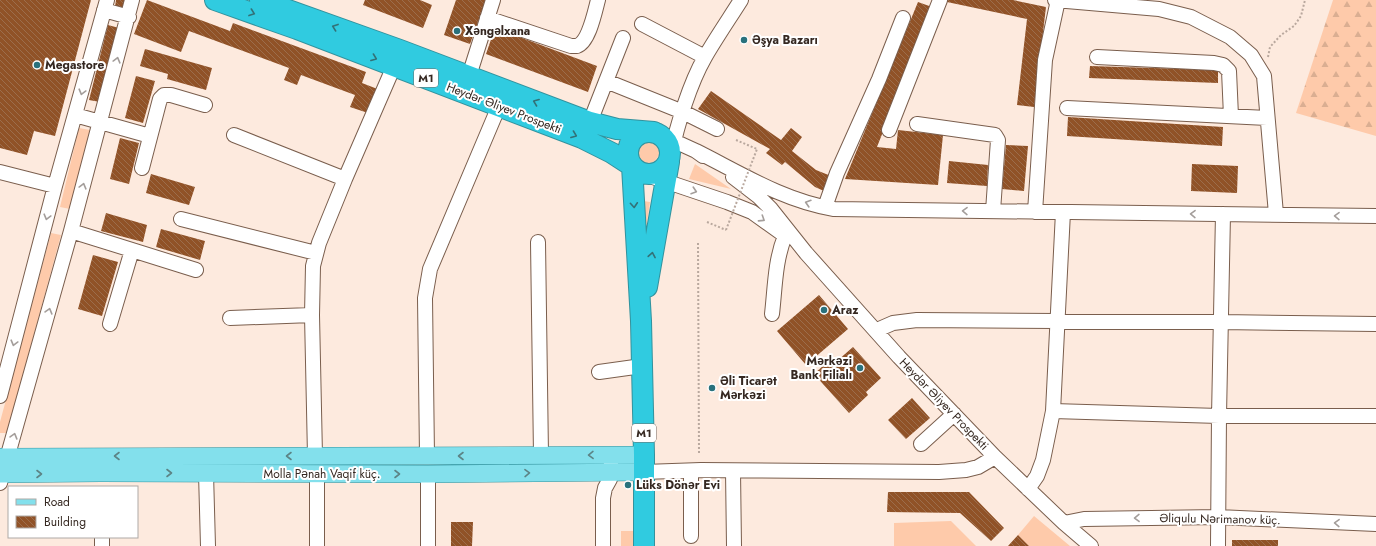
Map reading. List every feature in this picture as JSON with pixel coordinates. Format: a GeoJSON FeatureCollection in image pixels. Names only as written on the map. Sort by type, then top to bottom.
{"type":"FeatureCollection","features":[{"type":"Feature","properties":{"kind":"highway","name":"Heydər Əliyev Prospekti"},"geometry":{"type":"LineString","coordinates":[[215,0],[394,66],[582,138],[612,153],[638,170]]}},
{"type":"Feature","properties":{"kind":"highway","name":"Heydər Əliyev Prospekti"},"geometry":{"type":"LineString","coordinates":[[260,0],[590,122],[617,129],[666,151]]}},
{"type":"Feature","properties":{"kind":"highway"},"geometry":{"type":"LineString","coordinates":[[647,132],[666,151],[665,168],[659,173],[651,175],[638,170],[628,159],[627,152],[633,138],[639,134],[647,132]]}},
{"type":"Feature","properties":{"kind":"highway"},"geometry":{"type":"LineString","coordinates":[[641,321],[666,151]]}},
{"type":"Feature","properties":{"kind":"highway"},"geometry":{"type":"LineString","coordinates":[[638,170],[641,321]]}},
{"type":"Feature","properties":{"kind":"highway","name":"M1"},"geometry":{"type":"LineString","coordinates":[[641,321],[644,546]]}},
{"type":"Feature","properties":{"kind":"main road","name":"Molla Pənah Vaqif küç."},"geometry":{"type":"LineString","coordinates":[[4,457],[611,455],[644,464]]}},
{"type":"Feature","properties":{"kind":"main road","name":"Molla Pənah Vaqif küç."},"geometry":{"type":"LineString","coordinates":[[1,477],[206,473],[428,474],[612,472],[644,464]]}},
{"type":"Feature","properties":{"kind":"street"},"geometry":{"type":"LineString","coordinates":[[1,477],[4,457],[71,231],[101,122],[129,17],[132,0]]}},
{"type":"Feature","properties":{"kind":"street"},"geometry":{"type":"LineString","coordinates":[[469,76],[493,0]]}},
{"type":"Feature","properties":{"kind":"street"},"geometry":{"type":"LineString","coordinates":[[487,18],[570,46],[577,46],[582,43],[588,34],[598,0]]}},
{"type":"Feature","properties":{"kind":"street"},"geometry":{"type":"LineString","coordinates":[[666,151],[705,57],[741,0]]}},
{"type":"Feature","properties":{"kind":"street"},"geometry":{"type":"LineString","coordinates":[[888,130],[940,0]]}},
{"type":"Feature","properties":{"kind":"street"},"geometry":{"type":"LineString","coordinates":[[1035,212],[1045,60],[1057,0],[1159,5],[1191,17],[1230,37],[1251,55],[1264,76],[1276,214]]}},
{"type":"Feature","properties":{"kind":"street"},"geometry":{"type":"LineString","coordinates":[[0,396],[55,186],[105,5],[129,17]]}},
{"type":"Feature","properties":{"kind":"street"},"geometry":{"type":"LineString","coordinates":[[825,207],[837,173],[879,79],[903,18]]}},
{"type":"Feature","properties":{"kind":"street"},"geometry":{"type":"LineString","coordinates":[[642,24],[705,57]]}},
{"type":"Feature","properties":{"kind":"street"},"geometry":{"type":"LineString","coordinates":[[590,122],[622,38]]}},
{"type":"Feature","properties":{"kind":"street"},"geometry":{"type":"LineString","coordinates":[[1097,57],[1214,63],[1223,65],[1229,71],[1231,116]]}},
{"type":"Feature","properties":{"kind":"street"},"geometry":{"type":"LineString","coordinates":[[315,456],[312,315],[313,266],[316,253],[345,179],[394,66]]}},
{"type":"Feature","properties":{"kind":"street"},"geometry":{"type":"LineString","coordinates":[[606,81],[683,112],[717,129]]}},
{"type":"Feature","properties":{"kind":"street"},"geometry":{"type":"LineString","coordinates":[[142,168],[160,99],[164,95],[171,95],[205,105]]}},
{"type":"Feature","properties":{"kind":"street"},"geometry":{"type":"LineString","coordinates":[[427,456],[426,285],[430,269],[499,106]]}},
{"type":"Feature","properties":{"kind":"street"},"geometry":{"type":"LineString","coordinates":[[1067,108],[1267,118]]}},
{"type":"Feature","properties":{"kind":"street"},"geometry":{"type":"LineString","coordinates":[[75,115],[150,136]]}},
{"type":"Feature","properties":{"kind":"street"},"geometry":{"type":"LineString","coordinates":[[917,124],[995,135],[998,140],[993,211]]}},
{"type":"Feature","properties":{"kind":"street"},"geometry":{"type":"LineString","coordinates":[[234,135],[345,179]]}},
{"type":"Feature","properties":{"kind":"street","name":"Heydər Əliyev Prospekti"},"geometry":{"type":"LineString","coordinates":[[666,151],[696,151],[760,197],[806,253],[877,330],[899,357],[995,457],[1064,523],[1091,546]]}},
{"type":"Feature","properties":{"kind":"street","name":"Heydər Əliyev Prospekti"},"geometry":{"type":"LineString","coordinates":[[666,151],[727,202],[752,212],[806,253]]}},
{"type":"Feature","properties":{"kind":"street"},"geometry":{"type":"LineString","coordinates":[[696,151],[797,200],[834,208],[1376,216]]}},
{"type":"Feature","properties":{"kind":"street"},"geometry":{"type":"LineString","coordinates":[[0,172],[55,186]]}},
{"type":"Feature","properties":{"kind":"street"},"geometry":{"type":"LineString","coordinates":[[1028,489],[1037,476],[1043,460],[1053,411],[1063,212]]}},
{"type":"Feature","properties":{"kind":"street"},"geometry":{"type":"LineString","coordinates":[[1218,546],[1223,214]]}},
{"type":"Feature","properties":{"kind":"street"},"geometry":{"type":"LineString","coordinates":[[181,219],[316,253]]}},
{"type":"Feature","properties":{"kind":"street"},"geometry":{"type":"LineString","coordinates":[[71,231],[196,270]]}},
{"type":"Feature","properties":{"kind":"street"},"geometry":{"type":"LineString","coordinates":[[772,314],[780,248],[785,236]]}},
{"type":"Feature","properties":{"kind":"street"},"geometry":{"type":"LineString","coordinates":[[538,242],[541,455]]}},
{"type":"Feature","properties":{"kind":"street"},"geometry":{"type":"LineString","coordinates":[[110,324],[132,250]]}},
{"type":"Feature","properties":{"kind":"street"},"geometry":{"type":"LineString","coordinates":[[230,318],[312,315]]}},
{"type":"Feature","properties":{"kind":"street"},"geometry":{"type":"LineString","coordinates":[[877,330],[893,323],[917,320],[1058,320],[1376,324]]}},
{"type":"Feature","properties":{"kind":"street"},"geometry":{"type":"LineString","coordinates":[[599,372],[642,366]]}},
{"type":"Feature","properties":{"kind":"street"},"geometry":{"type":"LineString","coordinates":[[1053,411],[1219,416],[1376,416]]}},
{"type":"Feature","properties":{"kind":"street"},"geometry":{"type":"LineString","coordinates":[[921,444],[954,414]]}},
{"type":"Feature","properties":{"kind":"street"},"geometry":{"type":"LineString","coordinates":[[603,546],[603,498],[612,472],[611,455]]}},
{"type":"Feature","properties":{"kind":"street"},"geometry":{"type":"LineString","coordinates":[[644,464],[691,470],[939,472],[966,470],[978,467],[995,457]]}},
{"type":"Feature","properties":{"kind":"street"},"geometry":{"type":"LineString","coordinates":[[691,470],[692,536]]}},
{"type":"Feature","properties":{"kind":"street"},"geometry":{"type":"LineString","coordinates":[[733,471],[734,546]]}},
{"type":"Feature","properties":{"kind":"street"},"geometry":{"type":"LineString","coordinates":[[206,473],[208,546]]}},
{"type":"Feature","properties":{"kind":"street"},"geometry":{"type":"LineString","coordinates":[[317,474],[317,546]]}},
{"type":"Feature","properties":{"kind":"street"},"geometry":{"type":"LineString","coordinates":[[428,474],[428,546]]}},
{"type":"Feature","properties":{"kind":"street","name":"Əliqulu Nərimanov küç."},"geometry":{"type":"LineString","coordinates":[[1064,523],[1084,519],[1218,517],[1376,524]]}},
{"type":"Feature","properties":{"kind":"path"},"geometry":{"type":"LineString","coordinates":[[1264,76],[1270,47],[1281,35],[1294,26],[1301,16],[1305,0]]}},
{"type":"Feature","properties":{"kind":"path"},"geometry":{"type":"LineString","coordinates":[[707,222],[726,230],[757,149],[736,140]]}},
{"type":"Feature","properties":{"kind":"path"},"geometry":{"type":"LineString","coordinates":[[698,243],[699,453]]}},
{"type":"Feature","properties":{"kind":"green space"},"geometry":{"type":"Polygon","coordinates":[[[1333,0],[1376,0],[1376,136],[1296,113],[1333,0]]]}},
{"type":"Feature","properties":{"kind":"green space"},"geometry":{"type":"Polygon","coordinates":[[[79,128],[90,130],[70,209],[60,207],[79,128]]]}},
{"type":"Feature","properties":{"kind":"green space"},"geometry":{"type":"Polygon","coordinates":[[[644,141],[652,141],[659,148],[659,156],[652,163],[644,163],[637,156],[637,148],[644,141]]]}},
{"type":"Feature","properties":{"kind":"green space"},"geometry":{"type":"Polygon","coordinates":[[[695,164],[731,189],[689,179],[695,164]]]}},
{"type":"Feature","properties":{"kind":"green space"},"geometry":{"type":"Polygon","coordinates":[[[637,200],[650,202],[642,256],[637,200]]]}},
{"type":"Feature","properties":{"kind":"green space"},"geometry":{"type":"Polygon","coordinates":[[[51,233],[61,235],[7,433],[0,433],[0,422],[51,233]]]}},
{"type":"Feature","properties":{"kind":"green space"},"geometry":{"type":"Polygon","coordinates":[[[1034,516],[1070,546],[1029,546],[1018,535],[1034,516]]]}},
{"type":"Feature","properties":{"kind":"green space"},"geometry":{"type":"Polygon","coordinates":[[[951,521],[976,546],[894,546],[894,523],[951,521]]]}},
{"type":"Feature","properties":{"kind":"green space"},"geometry":{"type":"Polygon","coordinates":[[[621,531],[635,531],[635,546],[621,546],[621,531]]]}},
{"type":"Feature","properties":{"kind":"building","name":"Megastore"},"geometry":{"type":"Polygon","coordinates":[[[0,0],[91,0],[55,136],[34,131],[27,155],[0,148],[0,0]]]}},
{"type":"Feature","properties":{"kind":"building"},"geometry":{"type":"Polygon","coordinates":[[[116,0],[126,0],[124,9],[115,7],[116,0]]]}},
{"type":"Feature","properties":{"kind":"building"},"geometry":{"type":"Polygon","coordinates":[[[147,0],[230,31],[233,23],[366,72],[362,83],[380,90],[371,114],[350,107],[355,95],[301,75],[297,85],[284,80],[289,68],[189,31],[181,52],[134,34],[147,0]]]}},
{"type":"Feature","properties":{"kind":"building"},"geometry":{"type":"Polygon","coordinates":[[[365,0],[420,0],[432,5],[423,28],[363,5],[365,0]]]}},
{"type":"Feature","properties":{"kind":"building"},"geometry":{"type":"Polygon","coordinates":[[[456,0],[486,0],[470,44],[444,35],[456,0]]]}},
{"type":"Feature","properties":{"kind":"building"},"geometry":{"type":"Polygon","coordinates":[[[947,0],[1013,0],[1046,7],[1034,107],[1017,105],[1027,19],[947,2],[947,0]]]}},
{"type":"Feature","properties":{"kind":"building"},"geometry":{"type":"Polygon","coordinates":[[[918,2],[932,7],[877,147],[896,149],[898,130],[943,135],[938,185],[845,179],[918,2]]]}},
{"type":"Feature","properties":{"kind":"building"},"geometry":{"type":"Polygon","coordinates":[[[108,25],[119,28],[100,102],[89,100],[108,25]]]}},
{"type":"Feature","properties":{"kind":"building"},"geometry":{"type":"Polygon","coordinates":[[[495,28],[597,66],[588,92],[486,54],[495,28]]]}},
{"type":"Feature","properties":{"kind":"building"},"geometry":{"type":"Polygon","coordinates":[[[145,49],[212,68],[206,90],[167,79],[168,74],[140,66],[145,49]]]}},
{"type":"Feature","properties":{"kind":"building"},"geometry":{"type":"Polygon","coordinates":[[[1090,66],[1218,70],[1218,83],[1089,78],[1090,66]]]}},
{"type":"Feature","properties":{"kind":"building"},"geometry":{"type":"Polygon","coordinates":[[[136,76],[155,81],[143,123],[125,118],[136,76]]]}},
{"type":"Feature","properties":{"kind":"building"},"geometry":{"type":"Polygon","coordinates":[[[711,91],[781,140],[791,128],[802,137],[792,151],[816,170],[831,176],[824,191],[815,187],[785,162],[782,165],[766,153],[770,149],[698,109],[711,91]]]}},
{"type":"Feature","properties":{"kind":"building"},"geometry":{"type":"Polygon","coordinates":[[[1068,117],[1223,127],[1222,146],[1067,136],[1068,117]]]}},
{"type":"Feature","properties":{"kind":"building"},"geometry":{"type":"Polygon","coordinates":[[[120,138],[139,143],[129,184],[110,179],[120,138]]]}},
{"type":"Feature","properties":{"kind":"building"},"geometry":{"type":"Polygon","coordinates":[[[1006,145],[1028,146],[1024,191],[1002,189],[1006,145]]]}},
{"type":"Feature","properties":{"kind":"building"},"geometry":{"type":"Polygon","coordinates":[[[949,161],[988,165],[987,186],[947,183],[949,161]]]}},
{"type":"Feature","properties":{"kind":"building"},"geometry":{"type":"Polygon","coordinates":[[[1192,164],[1238,166],[1237,193],[1191,191],[1192,164]]]}},
{"type":"Feature","properties":{"kind":"building"},"geometry":{"type":"Polygon","coordinates":[[[151,174],[195,187],[189,205],[146,193],[151,174]]]}},
{"type":"Feature","properties":{"kind":"building"},"geometry":{"type":"Polygon","coordinates":[[[106,213],[147,225],[143,242],[101,231],[106,213]]]}},
{"type":"Feature","properties":{"kind":"building"},"geometry":{"type":"Polygon","coordinates":[[[161,229],[205,241],[200,260],[156,247],[161,229]]]}},
{"type":"Feature","properties":{"kind":"building"},"geometry":{"type":"Polygon","coordinates":[[[93,255],[118,262],[102,316],[78,309],[93,255]]]}},
{"type":"Feature","properties":{"kind":"building"},"geometry":{"type":"Polygon","coordinates":[[[819,295],[848,329],[806,365],[777,331],[819,295]]]}},
{"type":"Feature","properties":{"kind":"building"},"geometry":{"type":"Polygon","coordinates":[[[853,347],[881,378],[866,392],[868,395],[849,413],[814,374],[833,357],[837,361],[853,347]]]}},
{"type":"Feature","properties":{"kind":"building"},"geometry":{"type":"Polygon","coordinates":[[[912,398],[930,418],[906,439],[888,420],[912,398]]]}},
{"type":"Feature","properties":{"kind":"building"},"geometry":{"type":"Polygon","coordinates":[[[888,492],[969,492],[1004,528],[991,541],[960,513],[887,512],[888,492]]]}},
{"type":"Feature","properties":{"kind":"building"},"geometry":{"type":"Polygon","coordinates":[[[451,522],[473,522],[472,546],[451,546],[451,522]]]}},
{"type":"Feature","properties":{"kind":"building"},"geometry":{"type":"Polygon","coordinates":[[[1018,535],[1029,546],[1008,546],[1018,535]]]}},
{"type":"Feature","properties":{"kind":"building"},"geometry":{"type":"Polygon","coordinates":[[[1232,540],[1278,540],[1278,546],[1232,546],[1232,540]]]}},
{"type":"Feature","properties":{"kind":"place","name":"Xəngəlxana"},"geometry":{"type":"Point","coordinates":[457,31]}},
{"type":"Feature","properties":{"kind":"place","name":"Əşya Bazarı"},"geometry":{"type":"Point","coordinates":[744,40]}},
{"type":"Feature","properties":{"kind":"place","name":"Megastore"},"geometry":{"type":"Point","coordinates":[37,65]}},
{"type":"Feature","properties":{"kind":"place","name":"Araz"},"geometry":{"type":"Point","coordinates":[824,310]}},
{"type":"Feature","properties":{"kind":"place","name":"Mərkəzi Bank Filialı"},"geometry":{"type":"Point","coordinates":[860,368]}},
{"type":"Feature","properties":{"kind":"place","name":"Əli Ticarət Mərkəzi"},"geometry":{"type":"Point","coordinates":[712,388]}},
{"type":"Feature","properties":{"kind":"place","name":"Lüks Dönər Evi"},"geometry":{"type":"Point","coordinates":[628,485]}}]}
